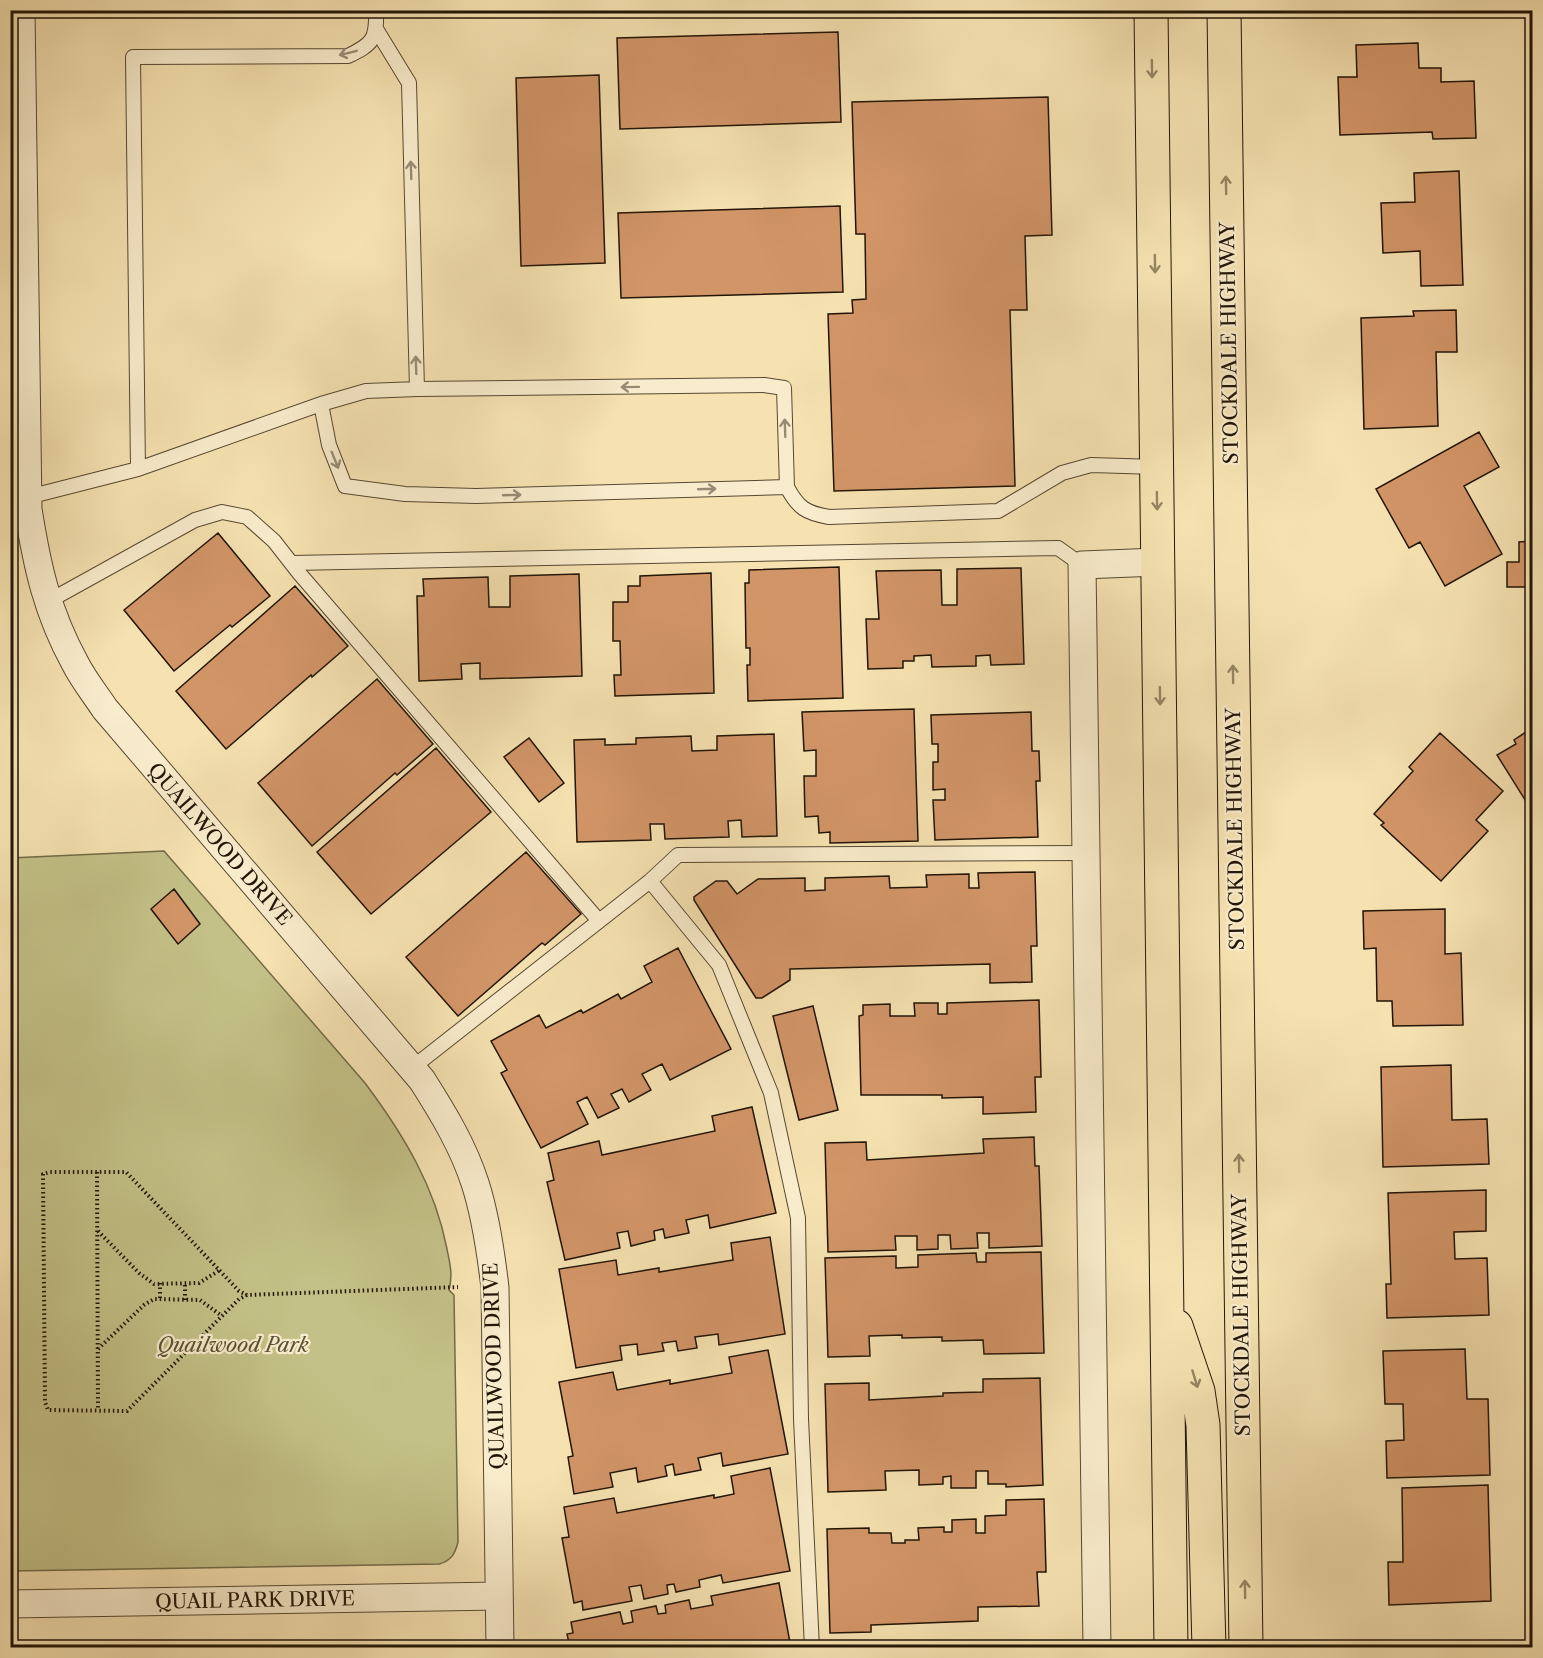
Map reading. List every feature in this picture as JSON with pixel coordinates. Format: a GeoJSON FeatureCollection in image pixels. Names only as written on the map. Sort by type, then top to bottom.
{"type":"FeatureCollection","features":[{"type":"Feature","properties":{"kind":"main road"},"geometry":{"type":"LineString","coordinates":[[1151,10],[1171,1647]]}},
{"type":"Feature","properties":{"kind":"main road","name":"STOCKDALE HIGHWAY"},"geometry":{"type":"LineString","coordinates":[[1224,10],[1245,1647]]}},
{"type":"Feature","properties":{"kind":"main road"},"geometry":{"type":"LineString","coordinates":[[1167,1304],[1188,1356],[1198,1391],[1203,1425],[1209,1647]]}},
{"type":"Feature","properties":{"kind":"street","name":"QUAILWOOD DRIVE"},"geometry":{"type":"LineString","coordinates":[[21,10],[28,497],[36,563],[47,602],[75,664],[105,709],[422,1080],[451,1126],[475,1182],[488,1235],[495,1288],[500,1647]]}},
{"type":"Feature","properties":{"kind":"street"},"geometry":{"type":"LineString","coordinates":[[1097,1647],[1082,565],[1158,562]]}},
{"type":"Feature","properties":{"kind":"street","name":"QUAIL PARK DRIVE"},"geometry":{"type":"LineString","coordinates":[[10,1604],[499,1596]]}},
{"type":"Feature","properties":{"kind":"lane"},"geometry":{"type":"LineString","coordinates":[[138,469],[134,57],[348,56],[368,46],[376,29],[376,10]]}},
{"type":"Feature","properties":{"kind":"lane"},"geometry":{"type":"LineString","coordinates":[[376,29],[409,83],[417,389]]}},
{"type":"Feature","properties":{"kind":"lane"},"geometry":{"type":"LineString","coordinates":[[28,497],[138,469],[321,404],[366,391],[417,389],[764,385],[784,388],[787,487],[794,499],[810,513],[829,517],[998,511],[1062,473],[1091,465],[1157,467]]}},
{"type":"Feature","properties":{"kind":"lane"},"geometry":{"type":"LineString","coordinates":[[321,404],[329,445],[345,486],[405,494],[476,496],[787,487]]}},
{"type":"Feature","properties":{"kind":"lane"},"geometry":{"type":"LineString","coordinates":[[47,602],[195,520],[222,512],[247,517],[274,541],[599,921]]}},
{"type":"Feature","properties":{"kind":"lane"},"geometry":{"type":"LineString","coordinates":[[292,563],[1058,548],[1082,565]]}},
{"type":"Feature","properties":{"kind":"lane"},"geometry":{"type":"LineString","coordinates":[[412,1068],[650,881],[678,855],[1086,853]]}},
{"type":"Feature","properties":{"kind":"lane"},"geometry":{"type":"LineString","coordinates":[[650,881],[719,964],[771,1092],[798,1218],[801,1419],[812,1647]]}},
{"type":"Feature","properties":{"kind":"path"},"geometry":{"type":"LineString","coordinates":[[247,1295],[239,1291],[126,1172],[51,1172],[43,1174],[45,1402],[48,1410],[127,1411],[239,1299],[247,1295],[458,1287]]}},
{"type":"Feature","properties":{"kind":"path"},"geometry":{"type":"LineString","coordinates":[[97,1172],[98,1410]]}},
{"type":"Feature","properties":{"kind":"path"},"geometry":{"type":"LineString","coordinates":[[98,1230],[139,1273],[154,1284],[199,1283],[220,1270]]}},
{"type":"Feature","properties":{"kind":"path"},"geometry":{"type":"LineString","coordinates":[[185,1283],[185,1300]]}},
{"type":"Feature","properties":{"kind":"path"},"geometry":{"type":"LineString","coordinates":[[160,1284],[160,1300]]}},
{"type":"Feature","properties":{"kind":"path"},"geometry":{"type":"LineString","coordinates":[[98,1349],[144,1305],[154,1299],[200,1300],[222,1316]]}},
{"type":"Feature","properties":{"kind":"green space","name":"Quailwood Park"},"geometry":{"type":"Polygon","coordinates":[[[164,851],[365,1083],[404,1141],[426,1182],[442,1226],[450,1265],[449,1290],[454,1295],[458,1542],[452,1556],[443,1563],[11,1571],[10,858],[164,851]]]}},
{"type":"Feature","properties":{"kind":"building"},"geometry":{"type":"Polygon","coordinates":[[[838,32],[841,122],[620,129],[617,38],[838,32]]]}},
{"type":"Feature","properties":{"kind":"building"},"geometry":{"type":"Polygon","coordinates":[[[1418,43],[1419,68],[1441,68],[1441,82],[1474,81],[1476,138],[1433,139],[1432,132],[1340,135],[1338,77],[1357,77],[1356,45],[1418,43]]]}},
{"type":"Feature","properties":{"kind":"building"},"geometry":{"type":"Polygon","coordinates":[[[599,75],[605,263],[521,266],[516,78],[599,75]]]}},
{"type":"Feature","properties":{"kind":"building"},"geometry":{"type":"Polygon","coordinates":[[[1048,97],[1052,235],[1025,236],[1027,310],[1010,310],[1015,486],[834,491],[828,314],[853,313],[852,300],[866,299],[865,234],[856,234],[852,102],[1048,97]]]}},
{"type":"Feature","properties":{"kind":"building"},"geometry":{"type":"Polygon","coordinates":[[[1459,171],[1463,285],[1421,286],[1420,251],[1383,253],[1381,203],[1415,202],[1414,173],[1459,171]]]}},
{"type":"Feature","properties":{"kind":"building"},"geometry":{"type":"Polygon","coordinates":[[[840,206],[843,292],[621,298],[618,213],[840,206]]]}},
{"type":"Feature","properties":{"kind":"building"},"geometry":{"type":"Polygon","coordinates":[[[1456,310],[1457,352],[1436,352],[1438,426],[1364,429],[1361,318],[1414,316],[1413,311],[1456,310]]]}},
{"type":"Feature","properties":{"kind":"building"},"geometry":{"type":"Polygon","coordinates":[[[1479,432],[1499,467],[1464,486],[1502,554],[1445,586],[1420,542],[1409,548],[1376,489],[1479,432]]]}},
{"type":"Feature","properties":{"kind":"building"},"geometry":{"type":"Polygon","coordinates":[[[218,533],[270,596],[174,671],[124,610],[218,533]]]}},
{"type":"Feature","properties":{"kind":"building"},"geometry":{"type":"Polygon","coordinates":[[[1532,541],[1532,596],[1529,596],[1529,587],[1507,587],[1507,562],[1519,562],[1519,542],[1532,541]]]}},
{"type":"Feature","properties":{"kind":"building"},"geometry":{"type":"Polygon","coordinates":[[[839,567],[843,698],[748,701],[747,665],[750,665],[750,648],[746,648],[745,583],[749,583],[749,570],[839,567]]]}},
{"type":"Feature","properties":{"kind":"building"},"geometry":{"type":"Polygon","coordinates":[[[1021,568],[1024,664],[991,665],[990,655],[976,656],[976,666],[932,667],[931,655],[914,656],[914,661],[903,661],[903,668],[868,669],[866,619],[879,619],[876,571],[941,570],[942,605],[957,605],[957,569],[1021,568]]]}},
{"type":"Feature","properties":{"kind":"building"},"geometry":{"type":"Polygon","coordinates":[[[711,573],[714,693],[615,696],[614,675],[621,675],[620,641],[613,641],[613,602],[628,602],[628,586],[640,586],[640,576],[711,573]]]}},
{"type":"Feature","properties":{"kind":"building"},"geometry":{"type":"Polygon","coordinates":[[[579,574],[582,676],[480,679],[480,663],[461,664],[462,679],[419,681],[417,596],[424,596],[423,579],[488,577],[489,607],[510,607],[510,576],[579,574]]]}},
{"type":"Feature","properties":{"kind":"building"},"geometry":{"type":"Polygon","coordinates":[[[295,586],[348,646],[226,749],[176,691],[295,586]]]}},
{"type":"Feature","properties":{"kind":"building"},"geometry":{"type":"Polygon","coordinates":[[[377,679],[433,744],[397,775],[395,773],[312,846],[258,783],[377,679]]]}},
{"type":"Feature","properties":{"kind":"building"},"geometry":{"type":"Polygon","coordinates":[[[914,709],[918,841],[830,843],[830,832],[819,833],[818,816],[805,817],[804,776],[816,776],[816,750],[804,751],[802,712],[914,709]]]}},
{"type":"Feature","properties":{"kind":"building"},"geometry":{"type":"Polygon","coordinates":[[[1031,712],[1032,751],[1039,751],[1040,781],[1036,781],[1038,837],[935,840],[933,800],[945,800],[945,789],[933,790],[933,762],[938,762],[938,744],[932,744],[931,715],[1031,712]]]}},
{"type":"Feature","properties":{"kind":"building"},"geometry":{"type":"Polygon","coordinates":[[[1532,728],[1532,811],[1497,755],[1516,744],[1514,740],[1532,728]]]}},
{"type":"Feature","properties":{"kind":"building"},"geometry":{"type":"Polygon","coordinates":[[[1440,733],[1503,791],[1476,820],[1488,831],[1441,881],[1381,825],[1384,823],[1374,814],[1413,771],[1409,767],[1440,733]]]}},
{"type":"Feature","properties":{"kind":"building"},"geometry":{"type":"Polygon","coordinates":[[[774,734],[777,836],[742,837],[741,820],[728,821],[729,837],[665,839],[664,824],[650,824],[651,840],[577,842],[574,740],[605,739],[605,745],[636,744],[636,738],[691,736],[692,751],[717,750],[717,736],[774,734]]]}},
{"type":"Feature","properties":{"kind":"building"},"geometry":{"type":"Polygon","coordinates":[[[529,738],[564,783],[539,802],[504,757],[529,738]]]}},
{"type":"Feature","properties":{"kind":"building"},"geometry":{"type":"Polygon","coordinates":[[[436,748],[491,812],[371,914],[317,852],[436,748]]]}},
{"type":"Feature","properties":{"kind":"building"},"geometry":{"type":"Polygon","coordinates":[[[526,852],[581,914],[545,945],[542,943],[458,1016],[406,957],[526,852]]]}},
{"type":"Feature","properties":{"kind":"building"},"geometry":{"type":"Polygon","coordinates":[[[1035,872],[1037,946],[1031,946],[1032,982],[990,983],[990,964],[790,969],[790,980],[762,998],[756,998],[694,900],[694,897],[716,881],[727,881],[737,894],[758,879],[805,878],[805,891],[825,890],[825,878],[889,876],[890,888],[927,887],[926,875],[969,874],[969,888],[979,888],[978,873],[1035,872]]]}},
{"type":"Feature","properties":{"kind":"building"},"geometry":{"type":"Polygon","coordinates":[[[174,889],[200,924],[178,944],[151,909],[174,889]]]}},
{"type":"Feature","properties":{"kind":"building"},"geometry":{"type":"Polygon","coordinates":[[[1445,909],[1445,954],[1461,953],[1463,1025],[1393,1026],[1392,1001],[1377,1001],[1376,948],[1364,949],[1363,911],[1445,909]]]}},
{"type":"Feature","properties":{"kind":"building"},"geometry":{"type":"Polygon","coordinates":[[[678,948],[731,1049],[670,1080],[662,1064],[642,1074],[651,1090],[629,1102],[622,1089],[611,1094],[619,1108],[598,1118],[587,1097],[577,1102],[588,1124],[541,1148],[501,1073],[507,1070],[491,1041],[539,1015],[546,1028],[581,1010],[583,1013],[618,994],[621,999],[652,982],[644,966],[678,948]]]}},
{"type":"Feature","properties":{"kind":"building"},"geometry":{"type":"Polygon","coordinates":[[[1039,1000],[1041,1077],[1035,1077],[1036,1112],[983,1114],[983,1097],[861,1095],[859,1016],[863,1015],[863,1005],[890,1004],[890,1016],[915,1016],[914,1003],[938,1003],[938,1014],[947,1014],[947,1003],[1039,1000]]]}},
{"type":"Feature","properties":{"kind":"building"},"geometry":{"type":"Polygon","coordinates":[[[813,1006],[838,1110],[799,1120],[773,1016],[813,1006]]]}},
{"type":"Feature","properties":{"kind":"building"},"geometry":{"type":"Polygon","coordinates":[[[1451,1065],[1452,1120],[1487,1119],[1489,1164],[1383,1167],[1381,1067],[1451,1065]]]}},
{"type":"Feature","properties":{"kind":"building"},"geometry":{"type":"Polygon","coordinates":[[[752,1107],[776,1213],[710,1228],[708,1215],[686,1220],[689,1233],[665,1238],[663,1229],[654,1231],[655,1240],[631,1246],[628,1231],[617,1233],[620,1248],[565,1260],[547,1182],[554,1180],[548,1153],[599,1141],[602,1155],[715,1131],[712,1116],[752,1107]]]}},
{"type":"Feature","properties":{"kind":"building"},"geometry":{"type":"Polygon","coordinates":[[[1034,1137],[1035,1166],[1039,1166],[1042,1246],[989,1248],[989,1233],[977,1233],[978,1248],[951,1249],[950,1235],[938,1235],[938,1249],[917,1250],[917,1236],[895,1236],[896,1250],[828,1252],[825,1143],[866,1142],[867,1160],[984,1153],[983,1139],[1034,1137]]]}},
{"type":"Feature","properties":{"kind":"building"},"geometry":{"type":"Polygon","coordinates":[[[1486,1190],[1486,1231],[1454,1232],[1455,1259],[1487,1258],[1489,1315],[1387,1318],[1386,1284],[1391,1284],[1388,1193],[1486,1190]]]}},
{"type":"Feature","properties":{"kind":"building"},"geometry":{"type":"Polygon","coordinates":[[[770,1237],[785,1334],[719,1345],[718,1334],[695,1337],[697,1348],[678,1351],[676,1341],[662,1343],[664,1351],[638,1355],[637,1344],[620,1346],[622,1360],[576,1368],[559,1269],[616,1260],[618,1275],[659,1268],[659,1272],[733,1260],[731,1243],[770,1237]]]}},
{"type":"Feature","properties":{"kind":"building"},"geometry":{"type":"Polygon","coordinates":[[[1041,1252],[1044,1353],[984,1354],[983,1340],[942,1341],[942,1337],[902,1338],[902,1335],[869,1336],[870,1356],[828,1357],[825,1258],[896,1256],[896,1268],[918,1267],[918,1255],[976,1253],[977,1262],[986,1262],[986,1253],[1041,1252]]]}},
{"type":"Feature","properties":{"kind":"building"},"geometry":{"type":"Polygon","coordinates":[[[1465,1349],[1467,1399],[1488,1399],[1490,1475],[1387,1478],[1386,1441],[1404,1440],[1403,1404],[1385,1404],[1383,1351],[1465,1349]]]}},
{"type":"Feature","properties":{"kind":"building"},"geometry":{"type":"Polygon","coordinates":[[[768,1350],[788,1454],[723,1466],[721,1453],[698,1458],[701,1470],[675,1475],[673,1464],[665,1466],[667,1476],[638,1482],[636,1468],[610,1473],[613,1487],[574,1494],[568,1457],[573,1456],[559,1382],[613,1372],[617,1390],[670,1380],[670,1384],[732,1373],[729,1357],[768,1350]]]}},
{"type":"Feature","properties":{"kind":"building"},"geometry":{"type":"Polygon","coordinates":[[[1040,1378],[1043,1485],[1006,1487],[1006,1484],[988,1484],[988,1471],[976,1471],[976,1488],[951,1488],[951,1476],[943,1477],[943,1484],[919,1485],[919,1470],[885,1471],[886,1490],[828,1492],[825,1384],[869,1383],[869,1400],[943,1396],[943,1393],[983,1392],[983,1379],[1040,1378]]]}},
{"type":"Feature","properties":{"kind":"building"},"geometry":{"type":"Polygon","coordinates":[[[770,1468],[790,1571],[723,1583],[721,1575],[699,1580],[700,1587],[676,1592],[674,1584],[667,1585],[668,1594],[644,1599],[641,1585],[629,1587],[632,1601],[583,1610],[582,1601],[574,1603],[562,1538],[569,1537],[564,1507],[614,1498],[617,1513],[714,1495],[714,1498],[734,1494],[731,1476],[770,1468]]]}},
{"type":"Feature","properties":{"kind":"building"},"geometry":{"type":"Polygon","coordinates":[[[1488,1485],[1491,1601],[1389,1605],[1388,1562],[1403,1562],[1402,1488],[1488,1485]]]}},
{"type":"Feature","properties":{"kind":"building"},"geometry":{"type":"Polygon","coordinates":[[[1044,1499],[1046,1572],[1037,1572],[1039,1606],[978,1607],[978,1621],[871,1625],[871,1632],[830,1633],[827,1529],[869,1528],[869,1533],[891,1533],[892,1543],[905,1543],[905,1540],[919,1540],[918,1528],[944,1527],[944,1532],[952,1532],[952,1520],[976,1519],[976,1533],[985,1533],[985,1516],[1006,1515],[1006,1500],[1044,1499]]]}},
{"type":"Feature","properties":{"kind":"building"},"geometry":{"type":"Polygon","coordinates":[[[779,1583],[791,1648],[570,1648],[567,1634],[573,1633],[571,1622],[620,1612],[623,1624],[633,1622],[631,1611],[656,1606],[658,1614],[666,1613],[665,1605],[689,1600],[691,1609],[713,1605],[711,1596],[779,1583]]]}}]}
